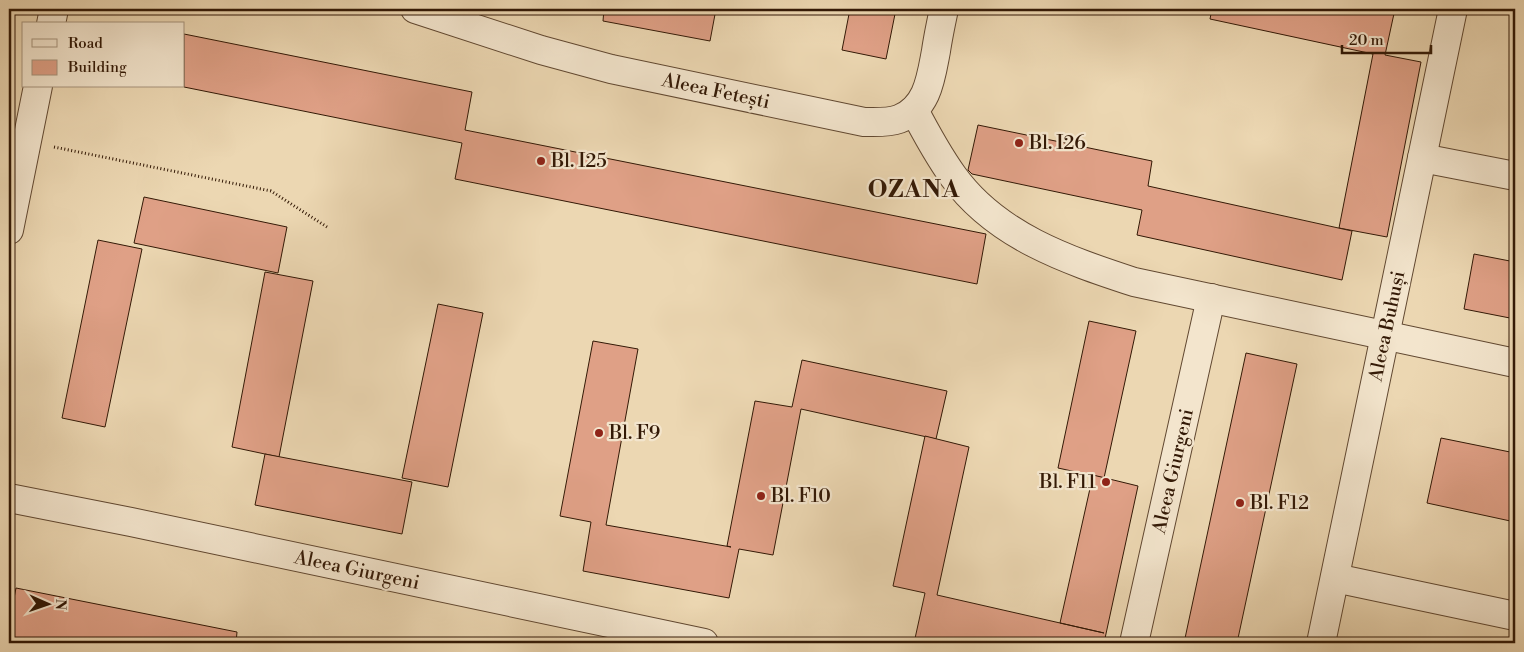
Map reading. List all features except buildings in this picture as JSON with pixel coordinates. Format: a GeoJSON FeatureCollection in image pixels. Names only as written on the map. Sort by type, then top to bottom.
{"type":"FeatureCollection","features":[{"type":"Feature","properties":{"kind":"street"},"geometry":{"type":"LineString","coordinates":[[51,22],[54,9]]}},
{"type":"Feature","properties":{"kind":"street","name":"Aleea Fetești"},"geometry":{"type":"LineString","coordinates":[[415,9],[541,50],[611,69],[864,122],[882,122],[899,119],[914,110]]}},
{"type":"Feature","properties":{"kind":"street"},"geometry":{"type":"LineString","coordinates":[[944,9],[930,84],[924,97],[914,110],[934,148],[954,178],[979,206],[1009,229],[1038,246],[1078,264],[1134,282],[1515,363]]}},
{"type":"Feature","properties":{"kind":"street","name":"Aleea Buhuși"},"geometry":{"type":"LineString","coordinates":[[1321,643],[1453,9]]}},
{"type":"Feature","properties":{"kind":"street"},"geometry":{"type":"LineString","coordinates":[[9,230],[38,88]]}},
{"type":"Feature","properties":{"kind":"street"},"geometry":{"type":"LineString","coordinates":[[1422,158],[1515,176]]}},
{"type":"Feature","properties":{"kind":"street","name":"Aleea Giurgeni"},"geometry":{"type":"LineString","coordinates":[[1134,643],[1211,298]]}},
{"type":"Feature","properties":{"kind":"street","name":"Aleea Giurgeni"},"geometry":{"type":"LineString","coordinates":[[9,498],[704,643]]}},
{"type":"Feature","properties":{"kind":"street"},"geometry":{"type":"LineString","coordinates":[[1334,578],[1515,616]]}},
{"type":"Feature","properties":{"kind":"path"},"geometry":{"type":"LineString","coordinates":[[27,141],[271,191],[327,227]]}},
{"type":"Feature","properties":{"kind":"place","name":"Bl. I26"},"geometry":{"type":"Point","coordinates":[1019,143]}},
{"type":"Feature","properties":{"kind":"place","name":"Bl. I25"},"geometry":{"type":"Point","coordinates":[541,161]}},
{"type":"Feature","properties":{"kind":"place","name":"Bl. F9"},"geometry":{"type":"Point","coordinates":[599,433]}},
{"type":"Feature","properties":{"kind":"place","name":"Bl. F11"},"geometry":{"type":"Point","coordinates":[1106,482]}},
{"type":"Feature","properties":{"kind":"place","name":"Bl. F10"},"geometry":{"type":"Point","coordinates":[761,496]}},
{"type":"Feature","properties":{"kind":"place","name":"Bl. F12"},"geometry":{"type":"Point","coordinates":[1240,503]}},
{"type":"Feature","properties":{"kind":"district","name":"OZANA"},"geometry":{"type":"Point","coordinates":[914,190]}}]}
